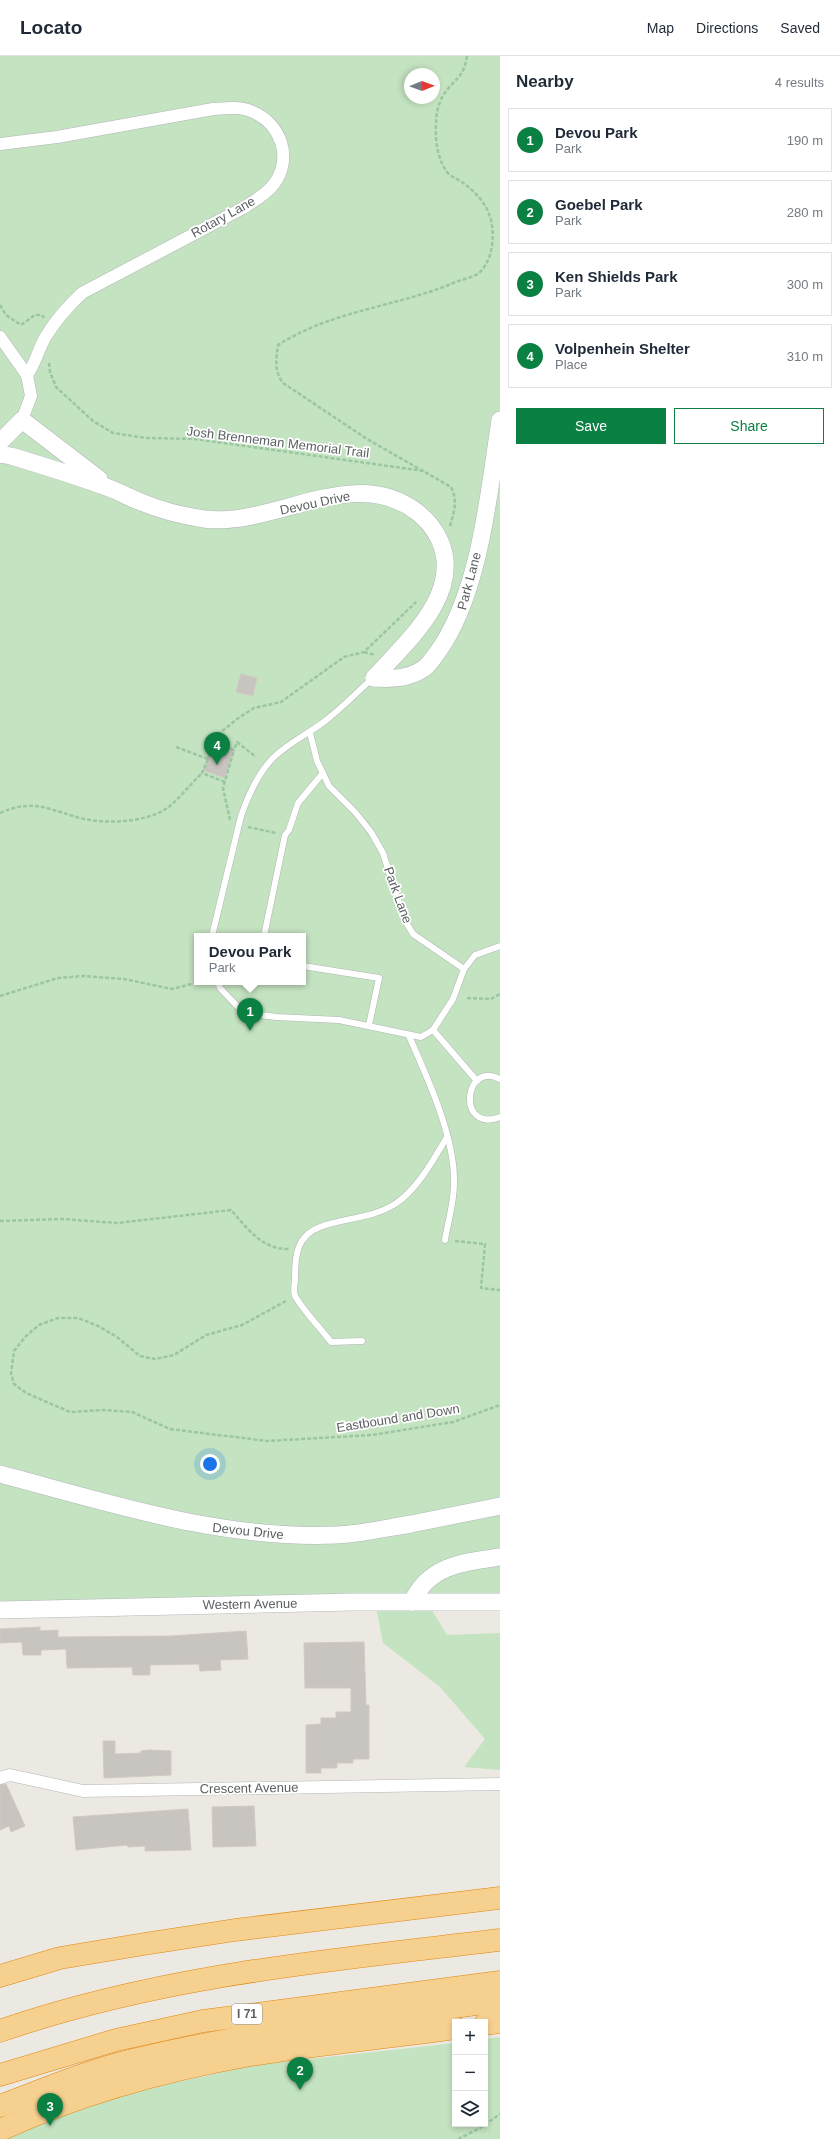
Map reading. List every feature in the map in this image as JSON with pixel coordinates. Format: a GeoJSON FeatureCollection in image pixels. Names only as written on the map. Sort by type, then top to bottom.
{"type":"FeatureCollection","features":[{"type":"Feature","properties":{"kind":"highway"},"geometry":{"type":"LineString","coordinates":[[0,1976],[60,1958],[144,1944],[243,1929],[500,1898]]}},
{"type":"Feature","properties":{"kind":"highway"},"geometry":{"type":"LineString","coordinates":[[0,2031],[93,2002],[145,1989],[269,1968],[500,1940]]}},
{"type":"Feature","properties":{"kind":"highway"},"geometry":{"type":"LineString","coordinates":[[0,1991],[144,1944]]}},
{"type":"Feature","properties":{"kind":"highway","name":"I 71"},"geometry":{"type":"LineString","coordinates":[[0,2075],[116,2040],[203,2021],[500,1982]]}},
{"type":"Feature","properties":{"kind":"highway"},"geometry":{"type":"LineString","coordinates":[[0,2106],[66,2081],[128,2062],[211,2042],[500,2000]]}},
{"type":"Feature","properties":{"kind":"highway"},"geometry":{"type":"LineString","coordinates":[[488,2024],[500,2022]]}},
{"type":"Feature","properties":{"kind":"highway"},"geometry":{"type":"LineString","coordinates":[[0,2130],[60,2105],[152,2077],[245,2056],[452,2028]]}},
{"type":"Feature","properties":{"kind":"street","name":"Rotary Lane"},"geometry":{"type":"LineString","coordinates":[[0,144],[57,137],[213,109],[239,108],[252,112],[269,123],[277,131],[282,143],[284,162],[280,175],[266,192],[245,207],[82,293],[67,308],[46,336],[34,365],[27,375]]}},
{"type":"Feature","properties":{"kind":"street"},"geometry":{"type":"LineString","coordinates":[[0,337],[27,375],[30,396],[22,420],[0,442]]}},
{"type":"Feature","properties":{"kind":"street","name":"Devou Drive"},"geometry":{"type":"LineString","coordinates":[[22,420],[110,488]]}},
{"type":"Feature","properties":{"kind":"street","name":"Park Lane"},"geometry":{"type":"LineString","coordinates":[[374,678],[396,679],[423,669],[449,637],[464,603],[475,560],[497,460],[500,420]]}},
{"type":"Feature","properties":{"kind":"street","name":"Devou Drive"},"geometry":{"type":"LineString","coordinates":[[0,454],[11,456],[110,488],[142,503],[215,520],[248,517],[342,494],[375,495],[400,501],[429,522],[444,550],[446,560],[444,584],[440,597],[429,614],[374,678]]}},
{"type":"Feature","properties":{"kind":"street","name":"Devou Drive"},"geometry":{"type":"LineString","coordinates":[[0,1474],[160,1516],[206,1526],[294,1536],[337,1535],[385,1529],[500,1506]]}},
{"type":"Feature","properties":{"kind":"street"},"geometry":{"type":"LineString","coordinates":[[412,1602],[418,1589],[442,1569],[453,1565],[500,1557]]}},
{"type":"Feature","properties":{"kind":"street","name":"Western Avenue"},"geometry":{"type":"LineString","coordinates":[[0,1610],[412,1602],[500,1602]]}},
{"type":"Feature","properties":{"kind":"street","name":"Crescent Avenue"},"geometry":{"type":"LineString","coordinates":[[0,1778],[10,1775],[83,1791],[500,1784]]}},
{"type":"Feature","properties":{"kind":"lane"},"geometry":{"type":"LineString","coordinates":[[213,933],[241,816],[247,800],[265,768],[274,757],[339,710],[374,678]]}},
{"type":"Feature","properties":{"kind":"lane","name":"Park Lane"},"geometry":{"type":"LineString","coordinates":[[310,732],[317,760],[334,792],[355,812],[371,832],[383,853],[404,919],[413,934],[464,969]]}},
{"type":"Feature","properties":{"kind":"lane"},"geometry":{"type":"LineString","coordinates":[[265,933],[285,836],[289,830],[298,803],[323,773]]}},
{"type":"Feature","properties":{"kind":"lane"},"geometry":{"type":"LineString","coordinates":[[219,985],[237,1006],[253,1014],[276,1017],[339,1020],[409,1036],[421,1037],[434,1030],[453,999],[464,969],[475,955],[500,946]]}},
{"type":"Feature","properties":{"kind":"lane"},"geometry":{"type":"LineString","coordinates":[[306,966],[379,978],[369,1026]]}},
{"type":"Feature","properties":{"kind":"lane"},"geometry":{"type":"LineString","coordinates":[[434,1030],[477,1081]]}},
{"type":"Feature","properties":{"kind":"lane"},"geometry":{"type":"LineString","coordinates":[[409,1036],[424,1070],[447,1137],[453,1162],[454,1182],[445,1240]]}},
{"type":"Feature","properties":{"kind":"lane"},"geometry":{"type":"LineString","coordinates":[[500,1078],[490,1076],[477,1081],[469,1093],[471,1107],[481,1118],[488,1120],[500,1117]]}},
{"type":"Feature","properties":{"kind":"lane"},"geometry":{"type":"LineString","coordinates":[[362,1341],[331,1342],[295,1295],[295,1256],[302,1239],[318,1228],[351,1217],[375,1213],[396,1203],[424,1176],[447,1137]]}},
{"type":"Feature","properties":{"kind":"path"},"geometry":{"type":"LineString","coordinates":[[449,530],[455,506],[454,493],[451,487],[367,439],[283,383],[277,375],[276,361],[278,345],[298,332],[331,319],[430,292],[478,273],[488,260],[492,245],[492,226],[488,209],[475,191],[448,173],[438,154],[436,134],[438,109],[444,94],[461,77],[467,56]]}},
{"type":"Feature","properties":{"kind":"path","name":"Josh Brenneman Memorial Trail"},"geometry":{"type":"LineString","coordinates":[[0,305],[6,314],[21,325],[35,315],[42,315],[45,320],[50,372],[56,387],[93,421],[113,433],[146,438],[195,439],[426,472]]}},
{"type":"Feature","properties":{"kind":"path"},"geometry":{"type":"LineString","coordinates":[[0,813],[24,805],[39,805],[74,817],[101,821],[144,819],[169,807],[202,773],[214,742],[221,732],[254,708],[280,702],[344,657],[364,652],[421,597]]}},
{"type":"Feature","properties":{"kind":"path"},"geometry":{"type":"LineString","coordinates":[[364,652],[377,656]]}},
{"type":"Feature","properties":{"kind":"path"},"geometry":{"type":"LineString","coordinates":[[214,742],[234,750],[237,742],[256,757]]}},
{"type":"Feature","properties":{"kind":"path"},"geometry":{"type":"LineString","coordinates":[[176,747],[208,760]]}},
{"type":"Feature","properties":{"kind":"path"},"geometry":{"type":"LineString","coordinates":[[202,773],[225,782]]}},
{"type":"Feature","properties":{"kind":"path"},"geometry":{"type":"LineString","coordinates":[[0,996],[58,978],[84,976],[124,979],[172,989],[194,983]]}},
{"type":"Feature","properties":{"kind":"path"},"geometry":{"type":"LineString","coordinates":[[467,998],[491,999],[500,994]]}},
{"type":"Feature","properties":{"kind":"path"},"geometry":{"type":"LineString","coordinates":[[0,1221],[62,1219],[117,1224],[231,1210],[250,1233],[267,1244],[282,1249],[289,1249],[302,1239]]}},
{"type":"Feature","properties":{"kind":"path"},"geometry":{"type":"LineString","coordinates":[[445,1240],[485,1244],[481,1288],[500,1290]]}},
{"type":"Feature","properties":{"kind":"path","name":"Eastbound and Down"},"geometry":{"type":"LineString","coordinates":[[295,1295],[266,1313],[242,1325],[206,1335],[174,1355],[155,1359],[140,1356],[117,1337],[98,1326],[78,1318],[58,1318],[39,1325],[26,1336],[14,1351],[11,1374],[14,1384],[26,1393],[70,1412],[103,1410],[132,1412],[170,1429],[267,1441],[372,1435],[453,1422],[500,1405]]}},
{"type":"Feature","properties":{"kind":"path"},"geometry":{"type":"LineString","coordinates":[[458,2139],[480,2128],[500,2114]]}},
{"type":"Feature","properties":{"kind":"green space"},"geometry":{"type":"Polygon","coordinates":[[[0,56],[500,56],[500,1602],[427,1602],[447,1635],[500,1633],[500,1770],[464,1767],[485,1739],[440,1687],[383,1643],[375,1602],[0,1610],[0,56]]]}},
{"type":"Feature","properties":{"kind":"green space"},"geometry":{"type":"Polygon","coordinates":[[[500,2037],[500,2139],[5,2139],[62,2114],[118,2097],[255,2065],[452,2043],[452,2127],[488,2127],[488,2039],[500,2037]]]}},
{"type":"Feature","properties":{"kind":"building"},"geometry":{"type":"Polygon","coordinates":[[[241,674],[257,678],[253,696],[236,692],[241,674]]]}},
{"type":"Feature","properties":{"kind":"building"},"geometry":{"type":"Polygon","coordinates":[[[214,742],[234,750],[225,778],[203,770],[214,742]]]}},
{"type":"Feature","properties":{"kind":"building"},"geometry":{"type":"Polygon","coordinates":[[[40,1627],[40,1631],[58,1630],[58,1637],[171,1636],[246,1631],[248,1659],[220,1660],[221,1670],[200,1671],[199,1664],[150,1665],[150,1675],[133,1675],[132,1667],[67,1668],[66,1649],[41,1650],[41,1655],[23,1655],[22,1642],[0,1643],[0,1629],[40,1627]]]}},
{"type":"Feature","properties":{"kind":"building"},"geometry":{"type":"Polygon","coordinates":[[[364,1642],[366,1705],[369,1705],[369,1759],[353,1759],[353,1763],[337,1763],[337,1768],[321,1768],[321,1773],[306,1773],[306,1725],[321,1724],[321,1718],[336,1718],[336,1712],[351,1712],[351,1688],[305,1688],[304,1643],[364,1642]]]}},
{"type":"Feature","properties":{"kind":"building"},"geometry":{"type":"Polygon","coordinates":[[[103,1741],[115,1741],[115,1754],[141,1753],[141,1751],[149,1750],[171,1751],[171,1775],[104,1778],[103,1741]]]}},
{"type":"Feature","properties":{"kind":"building"},"geometry":{"type":"Polygon","coordinates":[[[6,1784],[25,1826],[11,1832],[9,1826],[0,1830],[0,1785],[6,1784]]]}},
{"type":"Feature","properties":{"kind":"building"},"geometry":{"type":"Polygon","coordinates":[[[254,1806],[256,1846],[213,1847],[212,1807],[254,1806]]]}},
{"type":"Feature","properties":{"kind":"building"},"geometry":{"type":"Polygon","coordinates":[[[188,1809],[191,1850],[145,1851],[145,1846],[128,1847],[127,1845],[76,1850],[73,1817],[188,1809]]]}},
{"type":"Feature","properties":{"kind":"place","name":"Volpenhein Shelter"},"geometry":{"type":"Point","coordinates":[217,765]}},
{"type":"Feature","properties":{"kind":"place","name":"Devou Park"},"geometry":{"type":"Point","coordinates":[250,1031]}},
{"type":"Feature","properties":{"kind":"place","name":"Goebel Park"},"geometry":{"type":"Point","coordinates":[300,2090]}},
{"type":"Feature","properties":{"kind":"place","name":"Ken Shields Park"},"geometry":{"type":"Point","coordinates":[50,2126]}}]}
